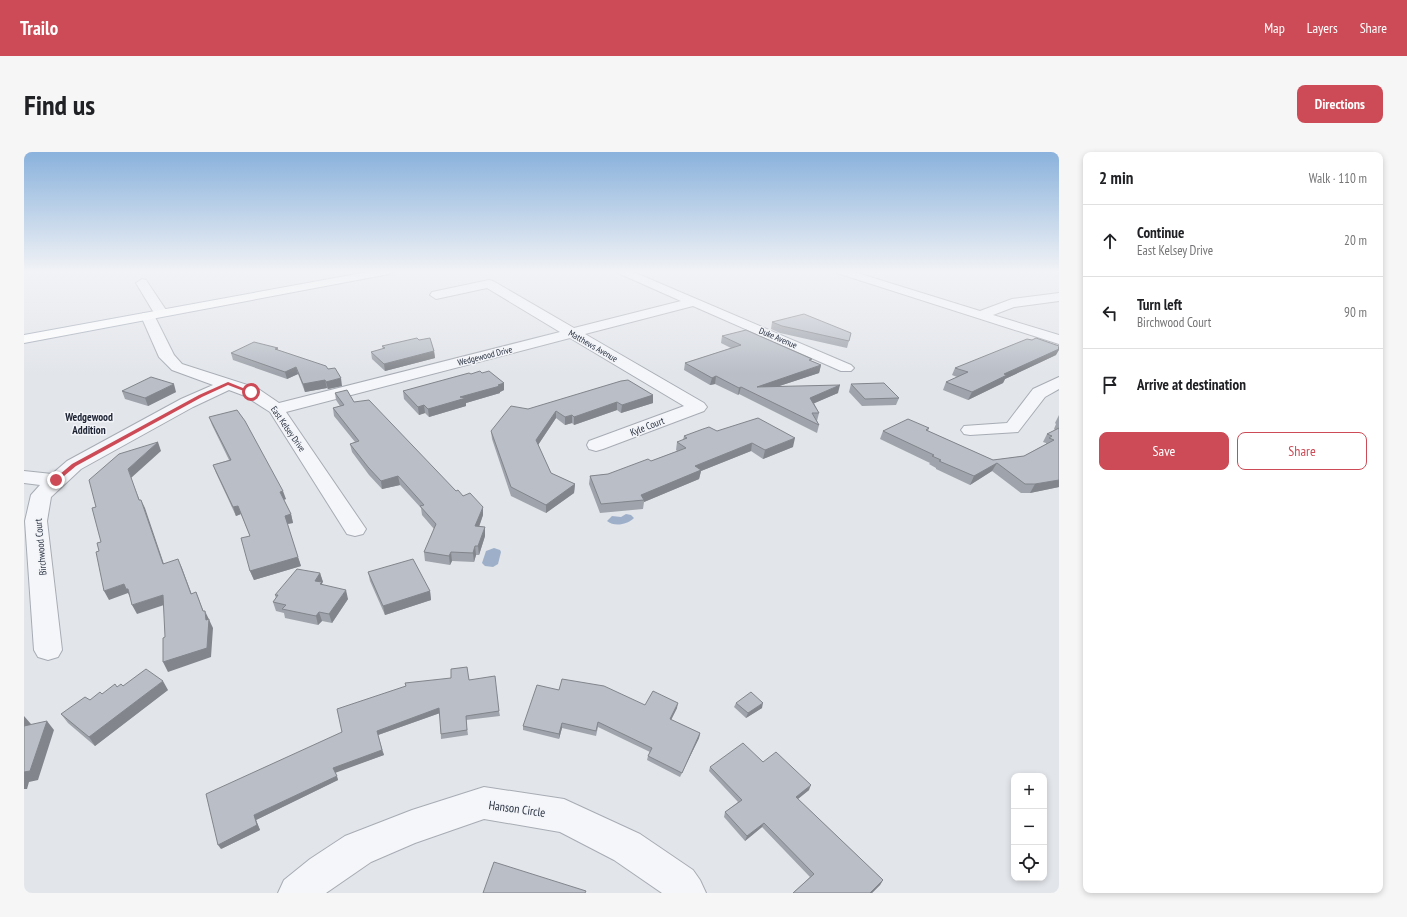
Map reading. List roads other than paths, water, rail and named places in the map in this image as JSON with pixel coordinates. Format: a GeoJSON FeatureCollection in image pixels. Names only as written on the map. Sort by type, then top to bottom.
{"type":"FeatureCollection","features":[{"type":"Feature","properties":{"kind":"main road"},"geometry":{"type":"LineString","coordinates":[[24,339],[201,306]]}},
{"type":"Feature","properties":{"kind":"street","name":"East Kelsey Drive"},"geometry":{"type":"LineString","coordinates":[[151,306],[155,314],[153,330],[172,362],[184,370],[251,392],[276,409],[355,529]]}},
{"type":"Feature","properties":{"kind":"street","name":"Matthews Avenue"},"geometry":{"type":"LineString","coordinates":[[526,306],[698,407]]}},
{"type":"Feature","properties":{"kind":"street","name":"Wedgewood Drive"},"geometry":{"type":"LineString","coordinates":[[276,409],[680,306]]}},
{"type":"Feature","properties":{"kind":"street","name":"Duke Avenue"},"geometry":{"type":"LineString","coordinates":[[702,306],[846,368]]}},
{"type":"Feature","properties":{"kind":"street"},"geometry":{"type":"LineString","coordinates":[[951,306],[1059,340]]}},
{"type":"Feature","properties":{"kind":"street"},"geometry":{"type":"LineString","coordinates":[[981,315],[1005,306]]}},
{"type":"Feature","properties":{"kind":"street"},"geometry":{"type":"LineString","coordinates":[[970,430],[1012,428],[1039,393],[1059,382]]}},
{"type":"Feature","properties":{"kind":"street","name":"Birchwood Court"},"geometry":{"type":"LineString","coordinates":[[48,650],[36,521],[41,495],[74,465],[187,403],[228,384]]}},
{"type":"Feature","properties":{"kind":"street","name":"Kyle Court"},"geometry":{"type":"LineString","coordinates":[[596,445],[698,407]]}},
{"type":"Feature","properties":{"kind":"street"},"geometry":{"type":"LineString","coordinates":[[24,477],[56,480]]}},
{"type":"Feature","properties":{"kind":"street","name":"Hanson Circle"},"geometry":{"type":"LineString","coordinates":[[298,893],[323,872],[358,849],[412,827],[484,803],[564,816],[627,847],[680,883],[687,893]]}},
{"type":"Feature","properties":{"kind":"water"},"geometry":{"type":"Polygon","coordinates":[[[626,514],[631,515],[634,518],[628,522],[617,525],[607,521],[612,516],[621,517],[626,514]]]}},
{"type":"Feature","properties":{"kind":"water"},"geometry":{"type":"Polygon","coordinates":[[[494,548],[500,550],[501,552],[498,564],[493,567],[485,566],[482,563],[486,551],[494,548]]]}},
{"type":"Feature","properties":{"kind":"district","name":"Wedgewood Addition"},"geometry":{"type":"Point","coordinates":[89,423]}}]}
